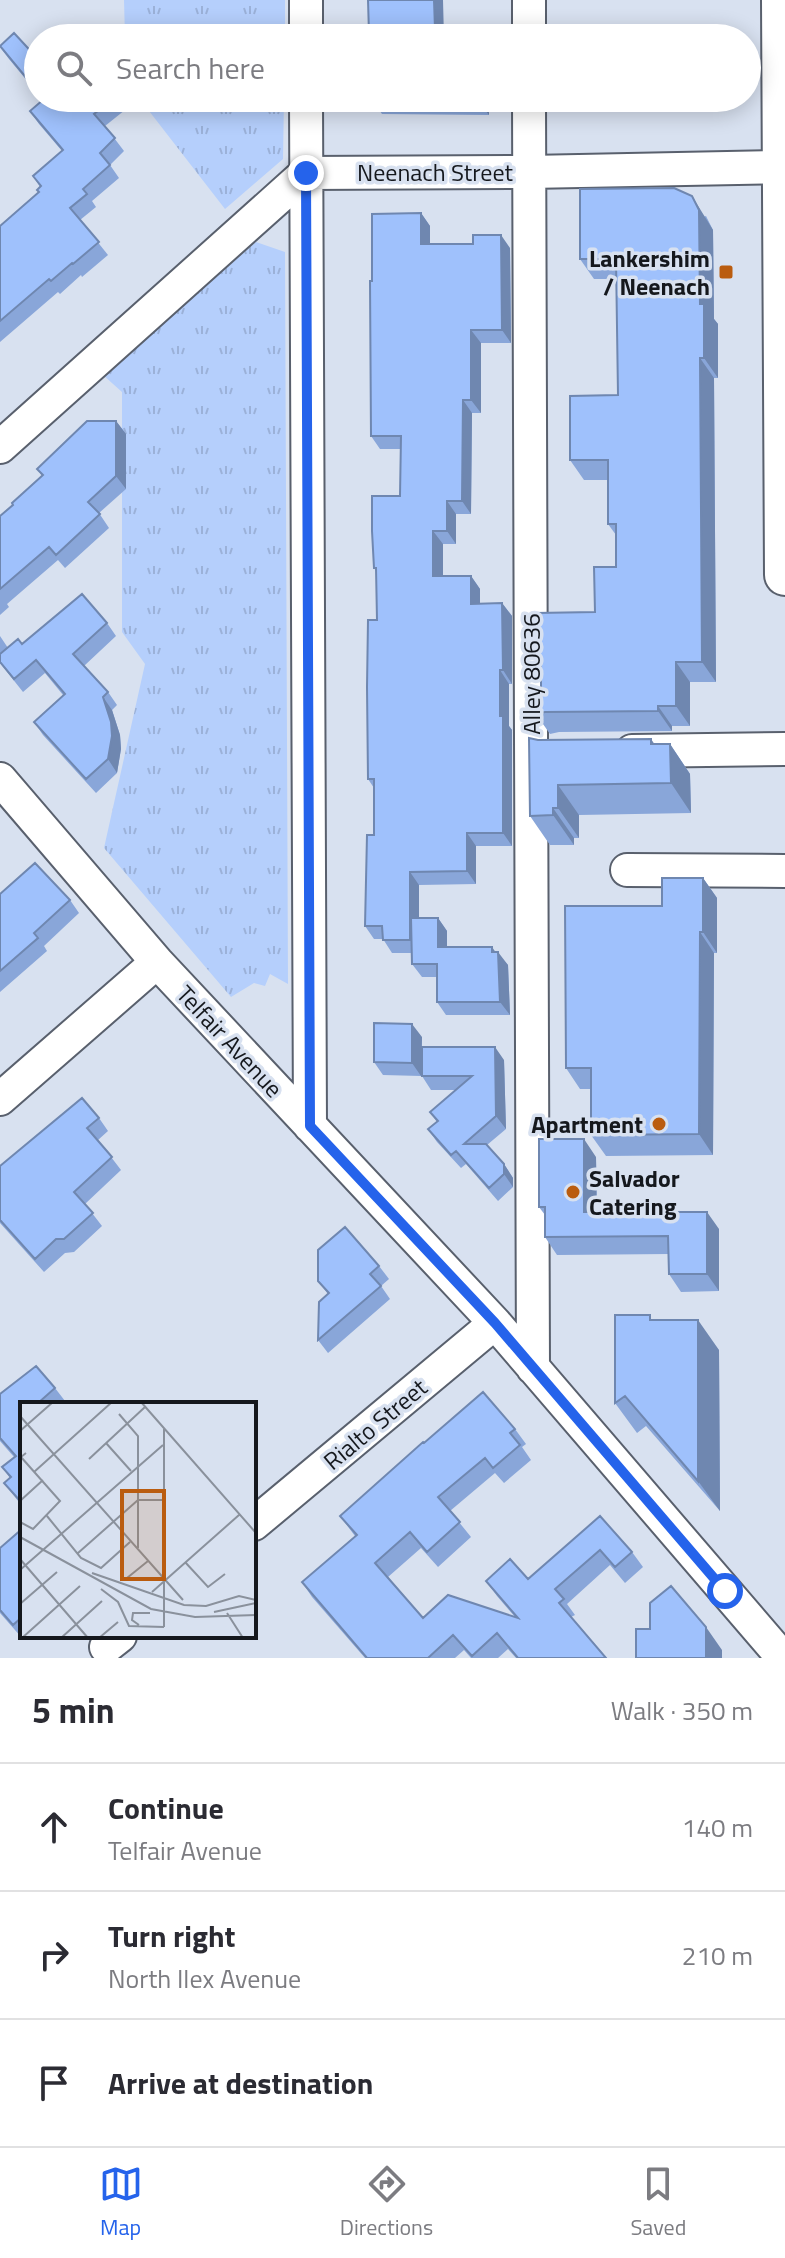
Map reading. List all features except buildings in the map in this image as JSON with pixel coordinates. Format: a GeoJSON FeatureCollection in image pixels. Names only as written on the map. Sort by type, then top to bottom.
{"type":"FeatureCollection","features":[{"type":"Feature","properties":{"kind":"main road"},"geometry":{"type":"LineString","coordinates":[[782,0],[785,575]]}},
{"type":"Feature","properties":{"kind":"street"},"geometry":{"type":"LineString","coordinates":[[306,0],[306,24]]}},
{"type":"Feature","properties":{"kind":"street"},"geometry":{"type":"LineString","coordinates":[[529,0],[529,24]]}},
{"type":"Feature","properties":{"kind":"street"},"geometry":{"type":"LineString","coordinates":[[306,112],[310,1126]]}},
{"type":"Feature","properties":{"kind":"street","name":"Alley 80636"},"geometry":{"type":"LineString","coordinates":[[529,112],[533,1368]]}},
{"type":"Feature","properties":{"kind":"street","name":"Neenach Street"},"geometry":{"type":"LineString","coordinates":[[306,173],[783,167]]}},
{"type":"Feature","properties":{"kind":"street"},"geometry":{"type":"LineString","coordinates":[[0,447],[306,173]]}},
{"type":"Feature","properties":{"kind":"street"},"geometry":{"type":"LineString","coordinates":[[604,751],[785,749]]}},
{"type":"Feature","properties":{"kind":"street","name":"Telfair Avenue"},"geometry":{"type":"LineString","coordinates":[[0,779],[157,962],[495,1323],[783,1658]]}},
{"type":"Feature","properties":{"kind":"street"},"geometry":{"type":"LineString","coordinates":[[627,870],[785,871]]}},
{"type":"Feature","properties":{"kind":"street"},"geometry":{"type":"LineString","coordinates":[[0,1099],[157,962]]}},
{"type":"Feature","properties":{"kind":"street","name":"Rialto Street"},"geometry":{"type":"LineString","coordinates":[[256,1522],[495,1323]]}},
{"type":"Feature","properties":{"kind":"green space"},"geometry":{"type":"Polygon","coordinates":[[[124,0],[285,0],[285,24],[125,24],[124,0]]]}},
{"type":"Feature","properties":{"kind":"green space"},"geometry":{"type":"Polygon","coordinates":[[[150,112],[284,112],[283,159],[225,209],[150,112]]]}},
{"type":"Feature","properties":{"kind":"green space"},"geometry":{"type":"Polygon","coordinates":[[[256,242],[285,252],[288,984],[270,974],[265,986],[254,983],[231,997],[104,848],[145,664],[122,632],[122,392],[103,375],[256,242]]]}},
{"type":"Feature","properties":{"kind":"place","name":"Lankershim / Neenach"},"geometry":{"type":"Point","coordinates":[726,272]}},
{"type":"Feature","properties":{"kind":"place","name":"Apartment"},"geometry":{"type":"Point","coordinates":[659,1124]}},
{"type":"Feature","properties":{"kind":"place","name":"Salvador Catering"},"geometry":{"type":"Point","coordinates":[573,1192]}},
{"type":"Feature","properties":{"kind":"route"},"geometry":{"type":"LineString","coordinates":[[306,173],[310,1126],[495,1323],[725,1591]]}}]}
